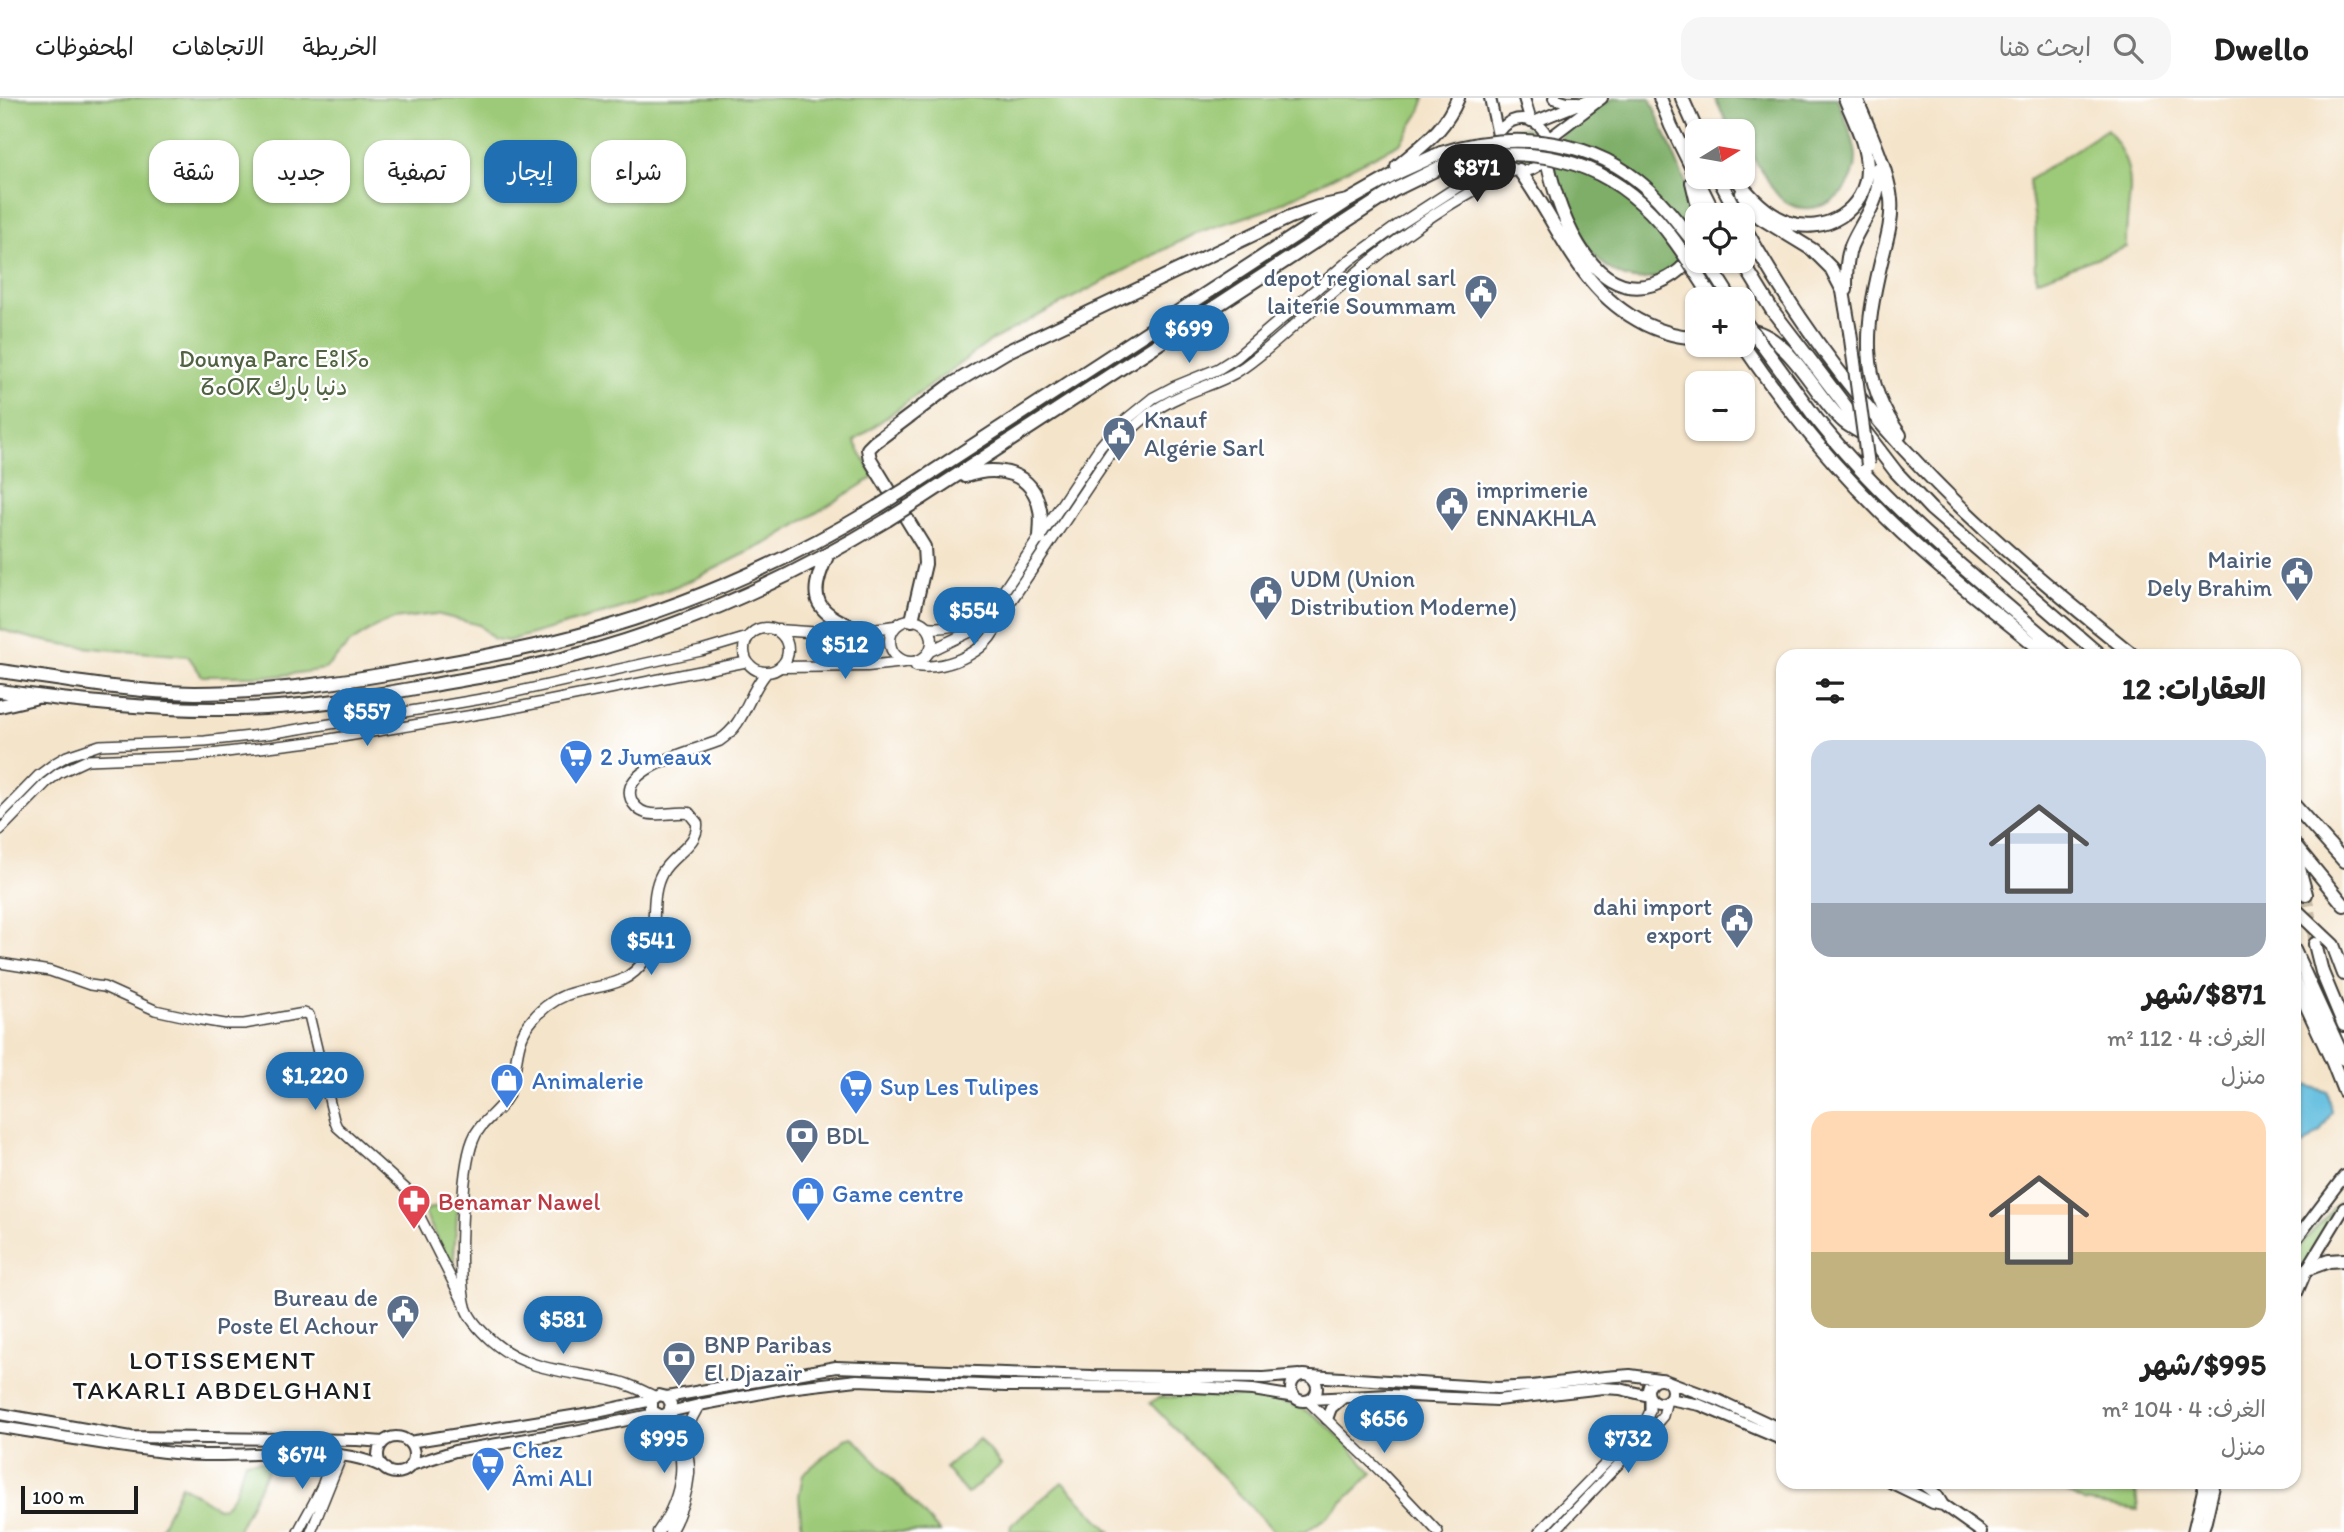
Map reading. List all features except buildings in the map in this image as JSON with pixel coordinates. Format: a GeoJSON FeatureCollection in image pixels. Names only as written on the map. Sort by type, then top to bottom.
{"type":"FeatureCollection","features":[{"type":"Feature","properties":{"kind":"highway"},"geometry":{"type":"LineString","coordinates":[[1386,179],[1432,139],[1446,122],[1458,98]]}},
{"type":"Feature","properties":{"kind":"highway"},"geometry":{"type":"LineString","coordinates":[[1660,98],[1693,184],[1697,203]]}},
{"type":"Feature","properties":{"kind":"highway"},"geometry":{"type":"LineString","coordinates":[[1745,189],[1765,210],[1799,226],[1824,225],[1842,216],[1857,202],[1864,188],[1867,171],[1862,142],[1845,98]]}},
{"type":"Feature","properties":{"kind":"highway"},"geometry":{"type":"LineString","coordinates":[[1856,98],[1891,198],[1868,325],[1871,369],[1886,413],[1921,468]]}},
{"type":"Feature","properties":{"kind":"highway"},"geometry":{"type":"LineString","coordinates":[[1684,102],[1695,119]]}},
{"type":"Feature","properties":{"kind":"highway"},"geometry":{"type":"LineString","coordinates":[[1684,102],[1691,119]]}},
{"type":"Feature","properties":{"kind":"highway"},"geometry":{"type":"LineString","coordinates":[[1671,126],[1709,203]]}},
{"type":"Feature","properties":{"kind":"highway"},"geometry":{"type":"LineString","coordinates":[[0,671],[123,688],[194,692],[350,679],[514,651],[585,634],[688,600],[788,556],[877,507],[1348,201],[1386,179],[1443,159],[1477,143],[1518,140],[1587,152],[1636,178],[1685,231]]}},
{"type":"Feature","properties":{"kind":"highway"},"geometry":{"type":"LineString","coordinates":[[1875,149],[1879,174],[1877,190],[1869,215],[1851,246],[1846,266],[1846,301],[1868,465],[1893,505]]}},
{"type":"Feature","properties":{"kind":"highway"},"geometry":{"type":"LineString","coordinates":[[0,691],[159,708],[254,708],[338,701],[482,676],[577,655],[657,630],[734,600],[828,554],[887,520],[1443,159],[1537,154],[1590,169],[1626,190],[1644,205],[1705,287]]}},
{"type":"Feature","properties":{"kind":"highway"},"geometry":{"type":"LineString","coordinates":[[1546,154],[1550,179],[1560,209],[1576,242],[1588,260],[1606,276],[1631,286],[1649,285],[1669,279],[1685,265]]}},
{"type":"Feature","properties":{"kind":"highway"},"geometry":{"type":"LineString","coordinates":[[1517,170],[1536,193],[1595,288],[1635,319],[1673,335],[1685,336]]}},
{"type":"Feature","properties":{"kind":"highway"},"geometry":{"type":"LineString","coordinates":[[1740,189],[1756,215],[1823,258],[1839,281],[1846,301]]}},
{"type":"Feature","properties":{"kind":"highway"},"geometry":{"type":"LineString","coordinates":[[912,620],[925,564],[924,547],[870,460],[868,449],[875,442],[951,385],[1006,352],[1290,217],[1348,201]]}},
{"type":"Feature","properties":{"kind":"highway"},"geometry":{"type":"LineString","coordinates":[[1755,244],[1820,346],[1860,400],[1921,468],[2029,570],[2125,649]]}},
{"type":"Feature","properties":{"kind":"highway"},"geometry":{"type":"LineString","coordinates":[[1749,273],[1772,310],[1868,436],[1930,509],[2093,649]]}},
{"type":"Feature","properties":{"kind":"highway"},"geometry":{"type":"LineString","coordinates":[[1755,332],[1780,344],[1843,421],[1868,436]]}},
{"type":"Feature","properties":{"kind":"highway"},"geometry":{"type":"LineString","coordinates":[[1755,335],[1843,453],[1893,505],[2058,649]]}},
{"type":"Feature","properties":{"kind":"highway"},"geometry":{"type":"LineString","coordinates":[[1752,357],[1801,425],[1846,477],[1914,544],[2039,649]]}},
{"type":"Feature","properties":{"kind":"highway"},"geometry":{"type":"LineString","coordinates":[[948,481],[988,470],[1015,475],[1026,483],[1037,500],[1041,513],[1040,539]]}},
{"type":"Feature","properties":{"kind":"highway"},"geometry":{"type":"LineString","coordinates":[[828,554],[818,577],[816,589],[819,601],[825,612],[834,620],[864,632]]}},
{"type":"Feature","properties":{"kind":"highway"},"geometry":{"type":"LineString","coordinates":[[0,706],[41,696]]}},
{"type":"Feature","properties":{"kind":"highway"},"geometry":{"type":"LineString","coordinates":[[2301,813],[2344,861]]}},
{"type":"Feature","properties":{"kind":"highway"},"geometry":{"type":"LineString","coordinates":[[2301,853],[2344,905]]}},
{"type":"Feature","properties":{"kind":"highway"},"geometry":{"type":"LineString","coordinates":[[2301,876],[2306,894]]}},
{"type":"Feature","properties":{"kind":"highway"},"geometry":{"type":"LineString","coordinates":[[2301,915],[2333,945],[2344,974]]}},
{"type":"Feature","properties":{"kind":"highway"},"geometry":{"type":"LineString","coordinates":[[2315,944],[2332,1001],[2344,1025]]}},
{"type":"Feature","properties":{"kind":"highway"},"geometry":{"type":"LineString","coordinates":[[2301,965],[2344,1059]]}},
{"type":"Feature","properties":{"kind":"highway"},"geometry":{"type":"LineString","coordinates":[[2301,994],[2344,1091]]}},
{"type":"Feature","properties":{"kind":"highway"},"geometry":{"type":"LineString","coordinates":[[2307,1269],[2329,1261],[2344,1260]]}},
{"type":"Feature","properties":{"kind":"main road"},"geometry":{"type":"LineString","coordinates":[[1490,98],[1498,135],[1497,151],[1501,159],[1517,170]]}},
{"type":"Feature","properties":{"kind":"main road"},"geometry":{"type":"LineString","coordinates":[[895,626],[890,634],[889,645],[893,654],[911,664],[930,651],[977,629],[999,612],[1018,591],[1111,452],[1136,425],[1168,402],[1223,380],[1242,369],[1378,254],[1428,217],[1469,191],[1517,170],[1535,167],[1546,154],[1547,141],[1545,133],[1532,121],[1524,98]]}},
{"type":"Feature","properties":{"kind":"main road"},"geometry":{"type":"LineString","coordinates":[[1554,98],[1567,102],[1589,100]]}},
{"type":"Feature","properties":{"kind":"main road"},"geometry":{"type":"LineString","coordinates":[[1547,141],[1602,98]]}},
{"type":"Feature","properties":{"kind":"main road"},"geometry":{"type":"LineString","coordinates":[[1498,135],[1502,128],[1515,120],[1532,121],[1589,100]]}},
{"type":"Feature","properties":{"kind":"main road"},"geometry":{"type":"LineString","coordinates":[[751,694],[749,665],[743,651],[747,637],[760,628],[822,634],[864,632],[912,620],[927,627],[941,628],[957,625],[987,609],[1008,587],[1100,447],[1124,420],[1163,392],[1218,369],[1237,356],[1350,260],[1474,176],[1497,151]]}},
{"type":"Feature","properties":{"kind":"main road"},"geometry":{"type":"LineString","coordinates":[[662,1414],[671,1404],[638,1388],[613,1380],[526,1363],[492,1341],[467,1310],[461,1261],[470,1149],[479,1128],[502,1107],[506,1099],[513,1082],[516,1053],[524,1032],[537,1015],[556,1000],[578,991],[611,986],[634,973],[643,962],[654,938],[658,882],[667,864],[692,840],[698,829],[696,819],[689,813],[650,814],[639,810],[630,794],[634,779],[652,766],[706,746],[729,734],[736,727],[751,694],[765,673],[780,667],[941,665],[974,651],[994,631],[999,612]]}},
{"type":"Feature","properties":{"kind":"main road"},"geometry":{"type":"LineString","coordinates":[[927,627],[932,641],[930,651]]}},
{"type":"Feature","properties":{"kind":"main road"},"geometry":{"type":"LineString","coordinates":[[775,629],[783,636],[787,645],[786,659],[780,667]]}},
{"type":"Feature","properties":{"kind":"main road"},"geometry":{"type":"LineString","coordinates":[[749,665],[765,673]]}},
{"type":"Feature","properties":{"kind":"main road"},"geometry":{"type":"LineString","coordinates":[[2301,1233],[2344,1176]]}},
{"type":"Feature","properties":{"kind":"main road"},"geometry":{"type":"LineString","coordinates":[[2301,1284],[2307,1269],[2344,1208]]}},
{"type":"Feature","properties":{"kind":"main road"},"geometry":{"type":"LineString","coordinates":[[0,1414],[131,1437],[383,1442],[396,1437],[409,1442],[597,1412],[658,1398],[836,1367],[1092,1376],[1305,1376],[1497,1388],[1630,1375],[1663,1380],[1776,1427]]}},
{"type":"Feature","properties":{"kind":"main road"},"geometry":{"type":"LineString","coordinates":[[1295,1397],[1291,1385],[1305,1376]]}},
{"type":"Feature","properties":{"kind":"main road"},"geometry":{"type":"LineString","coordinates":[[1305,1376],[1316,1382],[1317,1390],[1309,1400]]}},
{"type":"Feature","properties":{"kind":"main road"},"geometry":{"type":"LineString","coordinates":[[0,1427],[80,1441],[184,1454],[342,1455],[372,1461],[386,1469],[400,1472],[411,1465],[456,1451],[575,1431],[813,1384],[857,1380],[1006,1386],[1194,1387],[1253,1390],[1309,1400],[1389,1395],[1497,1400],[1603,1388],[1620,1389],[1650,1397],[1658,1403],[1668,1399],[1700,1405],[1776,1437]]}},
{"type":"Feature","properties":{"kind":"main road"},"geometry":{"type":"LineString","coordinates":[[1650,1397],[1648,1392],[1651,1383],[1663,1380]]}},
{"type":"Feature","properties":{"kind":"main road"},"geometry":{"type":"LineString","coordinates":[[1663,1380],[1672,1388],[1668,1399]]}},
{"type":"Feature","properties":{"kind":"main road"},"geometry":{"type":"LineString","coordinates":[[1327,1419],[1331,1408],[1344,1396]]}},
{"type":"Feature","properties":{"kind":"main road"},"geometry":{"type":"LineString","coordinates":[[658,1398],[651,1407],[662,1414],[678,1438],[681,1463],[674,1504],[658,1532]]}},
{"type":"Feature","properties":{"kind":"main road"},"geometry":{"type":"LineString","coordinates":[[670,1532],[686,1493],[689,1457],[685,1437],[699,1405]]}},
{"type":"Feature","properties":{"kind":"main road"},"geometry":{"type":"LineString","coordinates":[[383,1442],[378,1458],[386,1469]]}},
{"type":"Feature","properties":{"kind":"main road"},"geometry":{"type":"LineString","coordinates":[[409,1442],[414,1454],[411,1465]]}},
{"type":"Feature","properties":{"kind":"main road"},"geometry":{"type":"LineString","coordinates":[[1906,1489],[1933,1503],[1943,1505]]}},
{"type":"Feature","properties":{"kind":"main road"},"geometry":{"type":"LineString","coordinates":[[1929,1489],[1943,1505],[1981,1532]]}},
{"type":"Feature","properties":{"kind":"main road"},"geometry":{"type":"LineString","coordinates":[[2193,1532],[2203,1489]]}},
{"type":"Feature","properties":{"kind":"main road"},"geometry":{"type":"LineString","coordinates":[[2202,1532],[2213,1489]]}},
{"type":"Feature","properties":{"kind":"street"},"geometry":{"type":"LineString","coordinates":[[0,815],[39,775],[55,763],[100,745],[205,741],[268,734],[410,711],[493,697],[747,637]]}},
{"type":"Feature","properties":{"kind":"street"},"geometry":{"type":"LineString","coordinates":[[0,830],[52,778],[87,760],[194,756],[318,741],[749,665]]}},
{"type":"Feature","properties":{"kind":"street"},"geometry":{"type":"LineString","coordinates":[[0,963],[50,971],[104,987],[174,1015],[225,1024],[244,1024],[304,1013],[311,1016],[337,1126],[406,1189],[467,1310]]}},
{"type":"Feature","properties":{"kind":"street"},"geometry":{"type":"LineString","coordinates":[[1554,1532],[1648,1427],[1650,1397]]}},
{"type":"Feature","properties":{"kind":"street"},"geometry":{"type":"LineString","coordinates":[[1539,1532],[1648,1427],[1663,1416],[1668,1399]]}},
{"type":"Feature","properties":{"kind":"street"},"geometry":{"type":"LineString","coordinates":[[1309,1400],[1438,1532]]}},
{"type":"Feature","properties":{"kind":"street"},"geometry":{"type":"LineString","coordinates":[[298,1532],[324,1479],[328,1455]]}},
{"type":"Feature","properties":{"kind":"street"},"geometry":{"type":"LineString","coordinates":[[311,1532],[342,1455]]}},
{"type":"Feature","properties":{"kind":"green space","name":"Dounya Parc ⴹⵓⵏⵢⴰ ⵒⴰⵔⴽ دنيا بارك"},"geometry":{"type":"Polygon","coordinates":[[[0,98],[1425,98],[1419,114],[1400,143],[1270,209],[1196,233],[992,340],[854,441],[874,477],[769,542],[694,579],[619,609],[508,641],[494,639],[479,625],[436,614],[394,619],[377,626],[349,644],[325,669],[277,676],[202,676],[188,656],[69,645],[0,629],[0,98]]]}},
{"type":"Feature","properties":{"kind":"green space"},"geometry":{"type":"Polygon","coordinates":[[[1615,98],[1650,98],[1685,182],[1685,189],[1688,189],[1693,203],[1685,203],[1685,258],[1666,273],[1653,278],[1625,277],[1602,263],[1586,242],[1559,182],[1554,153],[1560,137],[1582,118],[1615,98]]]}},
{"type":"Feature","properties":{"kind":"green space"},"geometry":{"type":"Polygon","coordinates":[[[1715,98],[1837,98],[1855,149],[1853,176],[1837,197],[1826,204],[1814,208],[1800,208],[1787,203],[1775,192],[1755,161],[1755,119],[1725,119],[1715,98]]]}},
{"type":"Feature","properties":{"kind":"green space"},"geometry":{"type":"Polygon","coordinates":[[[1522,127],[1536,133],[1542,147],[1536,161],[1522,167],[1508,161],[1502,147],[1508,133],[1522,127]]]}},
{"type":"Feature","properties":{"kind":"green space"},"geometry":{"type":"Polygon","coordinates":[[[2107,129],[2118,146],[2129,174],[2126,247],[2036,280],[2035,221],[2029,180],[2107,129]]]}},
{"type":"Feature","properties":{"kind":"green space"},"geometry":{"type":"Polygon","coordinates":[[[2344,1197],[2344,1204],[2301,1272],[2301,1244],[2344,1197]]]}},
{"type":"Feature","properties":{"kind":"green space"},"geometry":{"type":"Polygon","coordinates":[[[458,1202],[453,1269],[425,1214],[428,1209],[458,1202]]]}},
{"type":"Feature","properties":{"kind":"green space"},"geometry":{"type":"Polygon","coordinates":[[[1160,1397],[1250,1397],[1301,1408],[1330,1428],[1373,1473],[1328,1516],[1305,1532],[1275,1532],[1150,1403],[1160,1397]]]}},
{"type":"Feature","properties":{"kind":"green space"},"geometry":{"type":"Polygon","coordinates":[[[852,1437],[940,1532],[802,1532],[799,1496],[803,1474],[845,1439],[852,1437]]]}},
{"type":"Feature","properties":{"kind":"green space"},"geometry":{"type":"Polygon","coordinates":[[[979,1439],[1001,1465],[967,1494],[945,1468],[979,1439]]]}},
{"type":"Feature","properties":{"kind":"green space"},"geometry":{"type":"Polygon","coordinates":[[[245,1461],[272,1461],[237,1532],[159,1532],[181,1485],[218,1508],[224,1507],[235,1493],[245,1461]]]}},
{"type":"Feature","properties":{"kind":"green space"},"geometry":{"type":"Polygon","coordinates":[[[1062,1482],[1111,1532],[1010,1532],[1011,1525],[1062,1482]]]}},
{"type":"Feature","properties":{"kind":"green space"},"geometry":{"type":"Polygon","coordinates":[[[2063,1489],[2136,1489],[2138,1510],[2084,1502],[2063,1489]]]}},
{"type":"Feature","properties":{"kind":"water"},"geometry":{"type":"Polygon","coordinates":[[[2301,1083],[2328,1092],[2332,1112],[2320,1132],[2301,1147],[2301,1083]]]}},
{"type":"Feature","properties":{"kind":"tunnel"},"geometry":{"type":"LineString","coordinates":[[2306,894],[2315,944]]}},
{"type":"Feature","properties":{"kind":"place","name":"depot regional sarl laiterie Soummam"},"geometry":{"type":"Point","coordinates":[1481,321]}},
{"type":"Feature","properties":{"kind":"place","name":"Knauf Algérie Sarl"},"geometry":{"type":"Point","coordinates":[1119,463]}},
{"type":"Feature","properties":{"kind":"place","name":"imprimerie ENNAKHLA"},"geometry":{"type":"Point","coordinates":[1452,533]}},
{"type":"Feature","properties":{"kind":"place","name":"Mairie Dely Brahim"},"geometry":{"type":"Point","coordinates":[2297,603]}},
{"type":"Feature","properties":{"kind":"place","name":"UDM (Union Distribution Moderne)"},"geometry":{"type":"Point","coordinates":[1266,622]}},
{"type":"Feature","properties":{"kind":"place","name":"2 Jumeaux"},"geometry":{"type":"Point","coordinates":[576,786]}},
{"type":"Feature","properties":{"kind":"place","name":"dahi import export"},"geometry":{"type":"Point","coordinates":[1737,950]}},
{"type":"Feature","properties":{"kind":"place","name":"Animalerie"},"geometry":{"type":"Point","coordinates":[507,1110]}},
{"type":"Feature","properties":{"kind":"place","name":"Sup Les Tulipes"},"geometry":{"type":"Point","coordinates":[856,1116]}},
{"type":"Feature","properties":{"kind":"place","name":"BDL"},"geometry":{"type":"Point","coordinates":[802,1165]}},
{"type":"Feature","properties":{"kind":"place","name":"Game centre"},"geometry":{"type":"Point","coordinates":[808,1223]}},
{"type":"Feature","properties":{"kind":"place","name":"Benamar Nawel"},"geometry":{"type":"Point","coordinates":[414,1231]}},
{"type":"Feature","properties":{"kind":"place","name":"Bureau de Poste El Achour"},"geometry":{"type":"Point","coordinates":[403,1341]}},
{"type":"Feature","properties":{"kind":"place","name":"BNP Paribas El Djazaïr"},"geometry":{"type":"Point","coordinates":[679,1388]}},
{"type":"Feature","properties":{"kind":"place","name":"Chez Âmi ALI"},"geometry":{"type":"Point","coordinates":[488,1493]}},
{"type":"Feature","properties":{"kind":"district","name":"LOTISSEMENT TAKARLI ABDELGHANI"},"geometry":{"type":"Point","coordinates":[223,1375]}}]}
